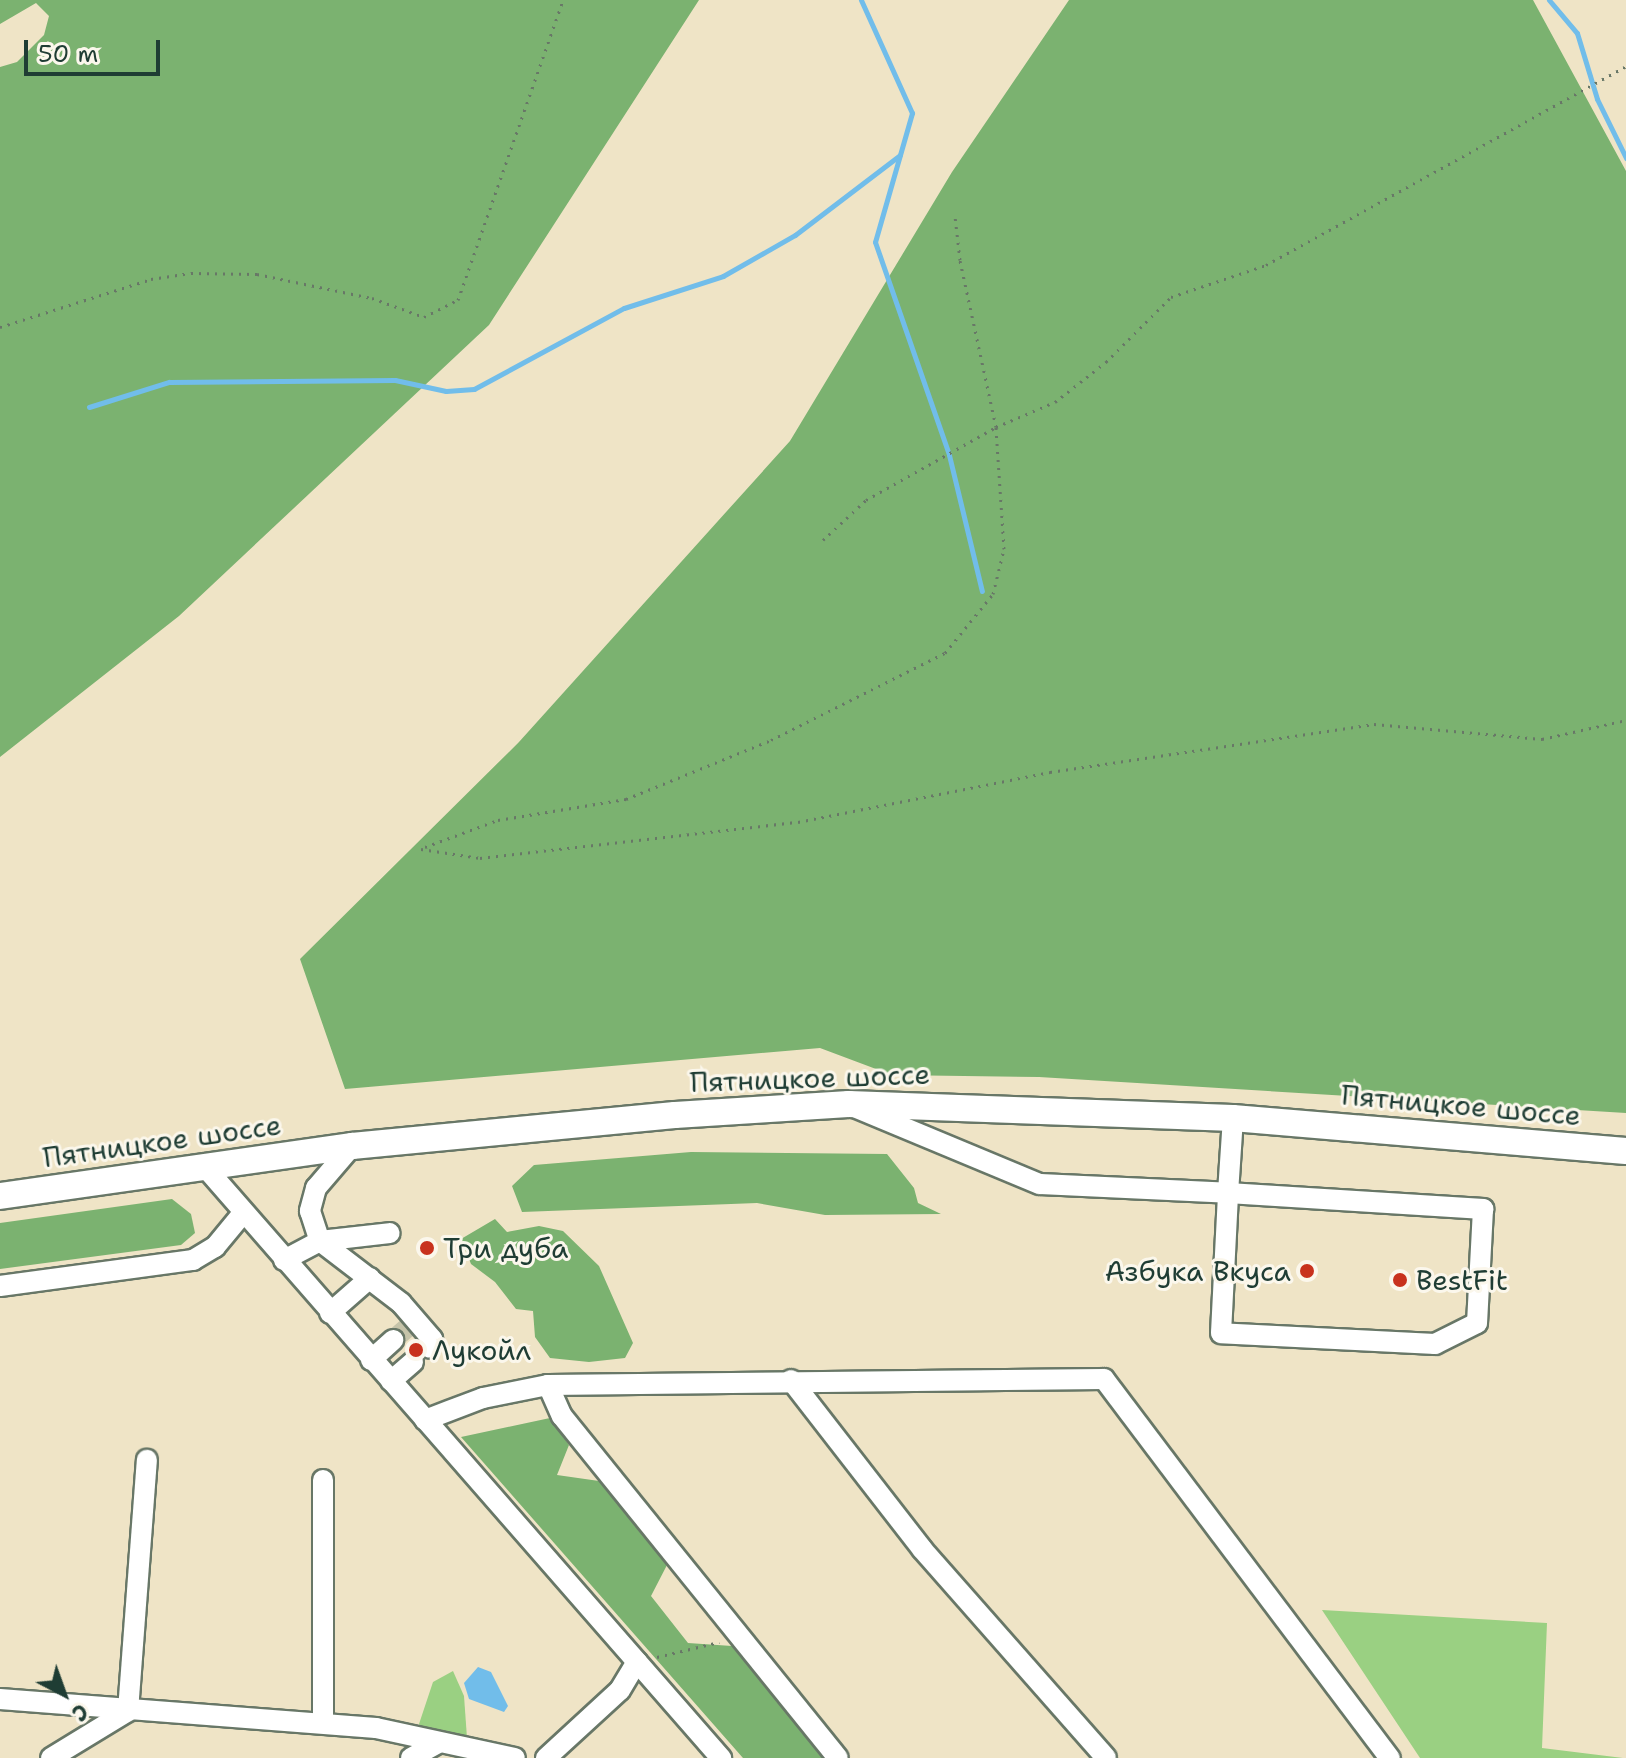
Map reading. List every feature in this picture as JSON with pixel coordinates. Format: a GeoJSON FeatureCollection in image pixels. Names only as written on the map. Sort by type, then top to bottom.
{"type":"FeatureCollection","features":[{"type":"Feature","properties":{"kind":"main road","name":"Пятницкое шоссе"},"geometry":{"type":"LineString","coordinates":[[0,1196],[352,1146],[675,1115],[849,1104],[1233,1118],[1626,1151]]}},
{"type":"Feature","properties":{"kind":"street"},"geometry":{"type":"LineString","coordinates":[[849,1104],[1040,1184],[1228,1193],[1483,1209],[1477,1323],[1435,1344],[1221,1333],[1228,1193],[1233,1118]]}},
{"type":"Feature","properties":{"kind":"street"},"geometry":{"type":"LineString","coordinates":[[352,1146],[316,1188],[310,1211],[320,1241],[370,1278],[432,1339],[429,1348]]}},
{"type":"Feature","properties":{"kind":"street"},"geometry":{"type":"LineString","coordinates":[[205,1167],[721,1758]]}},
{"type":"Feature","properties":{"kind":"street"},"geometry":{"type":"LineString","coordinates":[[0,1286],[193,1260],[215,1247],[243,1213]]}},
{"type":"Feature","properties":{"kind":"street"},"geometry":{"type":"LineString","coordinates":[[284,1260],[297,1248],[320,1241],[390,1233]]}},
{"type":"Feature","properties":{"kind":"street"},"geometry":{"type":"LineString","coordinates":[[330,1313],[370,1278]]}},
{"type":"Feature","properties":{"kind":"street"},"geometry":{"type":"LineString","coordinates":[[371,1360],[393,1340]]}},
{"type":"Feature","properties":{"kind":"street"},"geometry":{"type":"LineString","coordinates":[[391,1381],[413,1362]]}},
{"type":"Feature","properties":{"kind":"street"},"geometry":{"type":"LineString","coordinates":[[425,1420],[483,1398],[548,1385],[1104,1379],[1390,1758]]}},
{"type":"Feature","properties":{"kind":"street"},"geometry":{"type":"LineString","coordinates":[[791,1380],[922,1549],[1106,1758]]}},
{"type":"Feature","properties":{"kind":"street"},"geometry":{"type":"LineString","coordinates":[[548,1385],[562,1416],[737,1638],[838,1758]]}},
{"type":"Feature","properties":{"kind":"street"},"geometry":{"type":"LineString","coordinates":[[128,1711],[147,1460]]}},
{"type":"Feature","properties":{"kind":"street"},"geometry":{"type":"LineString","coordinates":[[323,1480],[323,1722]]}},
{"type":"Feature","properties":{"kind":"street"},"geometry":{"type":"LineString","coordinates":[[546,1758],[620,1690],[637,1662]]}},
{"type":"Feature","properties":{"kind":"street"},"geometry":{"type":"LineString","coordinates":[[0,1699],[128,1711],[323,1722],[515,1758]]}},
{"type":"Feature","properties":{"kind":"street"},"geometry":{"type":"LineString","coordinates":[[51,1758],[128,1711]]}},
{"type":"Feature","properties":{"kind":"street"},"geometry":{"type":"LineString","coordinates":[[411,1758],[438,1743]]}},
{"type":"Feature","properties":{"kind":"path"},"geometry":{"type":"LineString","coordinates":[[0,327],[151,279],[191,273],[257,274],[372,298],[424,317],[458,300],[563,0]]}},
{"type":"Feature","properties":{"kind":"path"},"geometry":{"type":"LineString","coordinates":[[823,540],[866,500],[996,427],[1055,402],[1106,362],[1171,297],[1266,265],[1626,66]]}},
{"type":"Feature","properties":{"kind":"path"},"geometry":{"type":"LineString","coordinates":[[955,216],[996,427],[1004,549],[993,594],[945,653],[771,740],[626,799],[498,820],[421,849],[480,858],[798,822],[1050,772],[1374,724],[1542,739],[1626,720]]}},
{"type":"Feature","properties":{"kind":"path"},"geometry":{"type":"LineString","coordinates":[[637,1662],[737,1638]]}},
{"type":"Feature","properties":{"kind":"green space"},"geometry":{"type":"Polygon","coordinates":[[[0,0],[699,0],[489,325],[179,616],[0,757],[0,67],[17,62],[44,35],[49,16],[36,3],[0,24],[0,0]]]}},
{"type":"Feature","properties":{"kind":"green space"},"geometry":{"type":"Polygon","coordinates":[[[1069,0],[1533,0],[1626,171],[1626,1113],[1039,1077],[892,1075],[820,1048],[345,1089],[300,959],[519,742],[790,441],[952,172],[1069,0]]]}},
{"type":"Feature","properties":{"kind":"green space"},"geometry":{"type":"Polygon","coordinates":[[[691,1152],[887,1154],[914,1188],[918,1203],[941,1214],[825,1215],[757,1203],[522,1212],[512,1186],[534,1165],[691,1152]]]}},
{"type":"Feature","properties":{"kind":"green space"},"geometry":{"type":"Polygon","coordinates":[[[172,1199],[191,1214],[195,1233],[181,1245],[0,1269],[0,1223],[172,1199]]]}},
{"type":"Feature","properties":{"kind":"green space"},"geometry":{"type":"Polygon","coordinates":[[[495,1219],[507,1232],[539,1226],[563,1231],[599,1266],[633,1343],[625,1358],[589,1362],[550,1358],[535,1337],[533,1311],[516,1309],[495,1282],[471,1264],[461,1239],[495,1219]]]}},
{"type":"Feature","properties":{"kind":"green space"},"geometry":{"type":"Polygon","coordinates":[[[550,1418],[569,1445],[557,1475],[599,1481],[667,1565],[651,1596],[688,1643],[732,1646],[823,1758],[743,1758],[461,1437],[550,1418]]]}},
{"type":"Feature","properties":{"kind":"green space"},"geometry":{"type":"Polygon","coordinates":[[[1322,1610],[1547,1623],[1542,1748],[1623,1758],[1420,1758],[1322,1610]]]}},
{"type":"Feature","properties":{"kind":"green space"},"geometry":{"type":"Polygon","coordinates":[[[453,1671],[464,1696],[467,1738],[422,1730],[419,1724],[433,1682],[453,1671]]]}},
{"type":"Feature","properties":{"kind":"water"},"geometry":{"type":"Polygon","coordinates":[[[478,1667],[491,1672],[508,1706],[504,1712],[469,1699],[464,1683],[478,1667]]]}},
{"type":"Feature","properties":{"kind":"waterway"},"geometry":{"type":"LineString","coordinates":[[861,0],[912,113],[875,242],[949,455],[982,591]]}},
{"type":"Feature","properties":{"kind":"waterway"},"geometry":{"type":"LineString","coordinates":[[1549,0],[1577,33],[1597,99],[1626,158]]}},
{"type":"Feature","properties":{"kind":"waterway"},"geometry":{"type":"LineString","coordinates":[[89,407],[169,382],[395,380],[446,391],[474,389],[624,308],[723,276],[795,235],[900,155]]}},
{"type":"Feature","properties":{"kind":"tunnel"},"geometry":{"type":"LineString","coordinates":[[393,1340],[409,1326]]}},
{"type":"Feature","properties":{"kind":"place","name":"Три дуба"},"geometry":{"type":"Point","coordinates":[427,1248]}},
{"type":"Feature","properties":{"kind":"place","name":"Азбука Вкуса"},"geometry":{"type":"Point","coordinates":[1307,1271]}},
{"type":"Feature","properties":{"kind":"place","name":"BestFit"},"geometry":{"type":"Point","coordinates":[1400,1280]}},
{"type":"Feature","properties":{"kind":"place","name":"Лукойл"},"geometry":{"type":"Point","coordinates":[416,1350]}}]}
